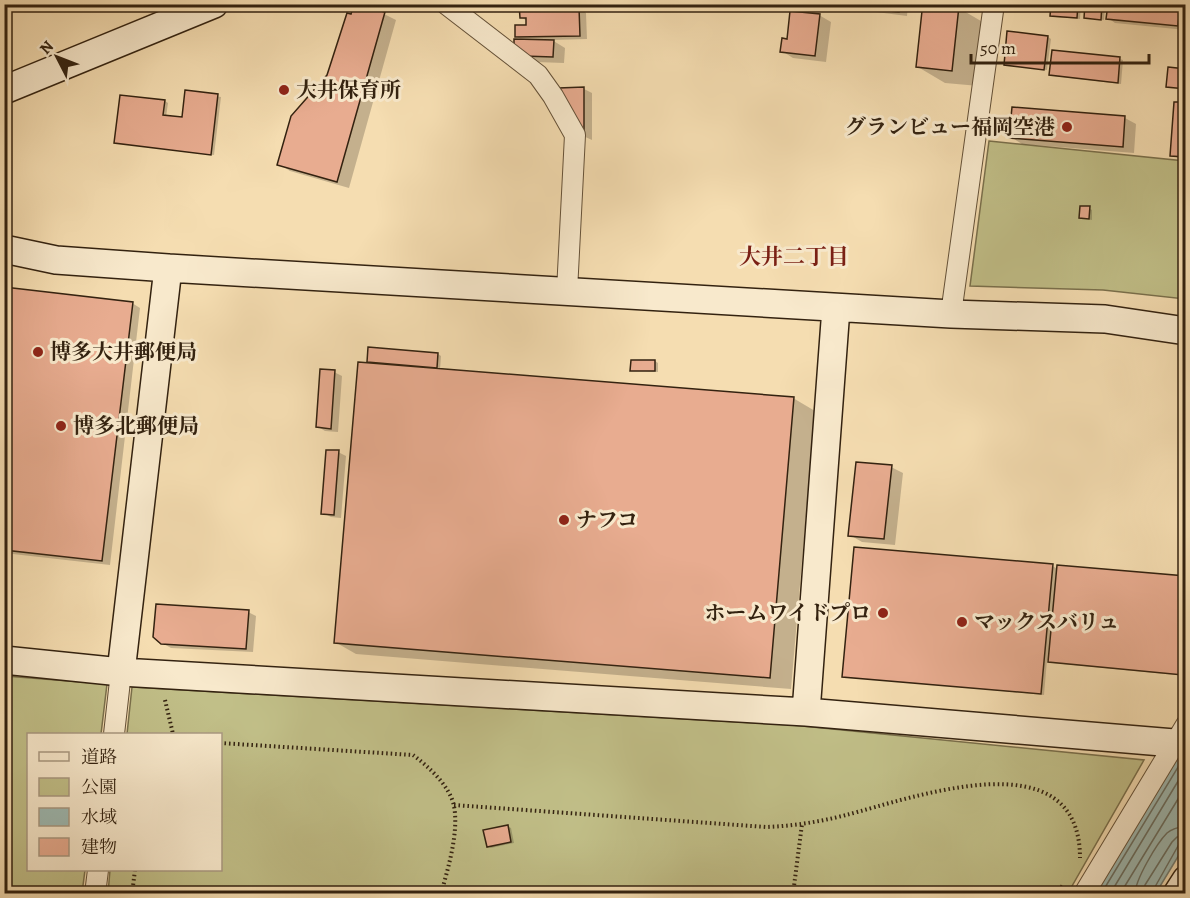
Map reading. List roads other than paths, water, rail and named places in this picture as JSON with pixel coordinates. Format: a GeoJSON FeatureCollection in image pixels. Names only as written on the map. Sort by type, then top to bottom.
{"type":"FeatureCollection","features":[{"type":"Feature","properties":{"kind":"street"},"geometry":{"type":"LineString","coordinates":[[4,90],[214,4]]}},
{"type":"Feature","properties":{"kind":"street"},"geometry":{"type":"LineString","coordinates":[[446,4],[538,75],[554,96],[575,135],[567,291]]}},
{"type":"Feature","properties":{"kind":"street"},"geometry":{"type":"LineString","coordinates":[[951,314],[994,4]]}},
{"type":"Feature","properties":{"kind":"street"},"geometry":{"type":"LineString","coordinates":[[4,249],[56,260],[168,268],[836,308],[1105,319],[1185,331]]}},
{"type":"Feature","properties":{"kind":"street"},"geometry":{"type":"LineString","coordinates":[[114,733],[168,268]]}},
{"type":"Feature","properties":{"kind":"street"},"geometry":{"type":"LineString","coordinates":[[806,712],[836,308]]}},
{"type":"Feature","properties":{"kind":"street"},"geometry":{"type":"LineString","coordinates":[[4,660],[167,675],[1180,734],[1084,894]]}},
{"type":"Feature","properties":{"kind":"street"},"geometry":{"type":"LineString","coordinates":[[95,894],[98,871]]}},
{"type":"Feature","properties":{"kind":"street"},"geometry":{"type":"LineString","coordinates":[[1177,894],[1185,880]]}},
{"type":"Feature","properties":{"kind":"water"},"geometry":{"type":"Polygon","coordinates":[[[1185,742],[1185,845],[1156,893],[1094,894],[1185,742]]]}},
{"type":"Feature","properties":{"kind":"place","name":"大井保育所"},"geometry":{"type":"Point","coordinates":[284,90]}},
{"type":"Feature","properties":{"kind":"place","name":"グランビュー福岡空港"},"geometry":{"type":"Point","coordinates":[1067,127]}},
{"type":"Feature","properties":{"kind":"place","name":"博多大井郵便局"},"geometry":{"type":"Point","coordinates":[38,352]}},
{"type":"Feature","properties":{"kind":"place","name":"博多北郵便局"},"geometry":{"type":"Point","coordinates":[61,426]}},
{"type":"Feature","properties":{"kind":"place","name":"ナフコ"},"geometry":{"type":"Point","coordinates":[564,520]}},
{"type":"Feature","properties":{"kind":"place","name":"ホームワイドプロ"},"geometry":{"type":"Point","coordinates":[883,613]}},
{"type":"Feature","properties":{"kind":"place","name":"マックスバリュ"},"geometry":{"type":"Point","coordinates":[962,622]}},
{"type":"Feature","properties":{"kind":"district","name":"大井二丁目"},"geometry":{"type":"Point","coordinates":[794,256]}}]}
